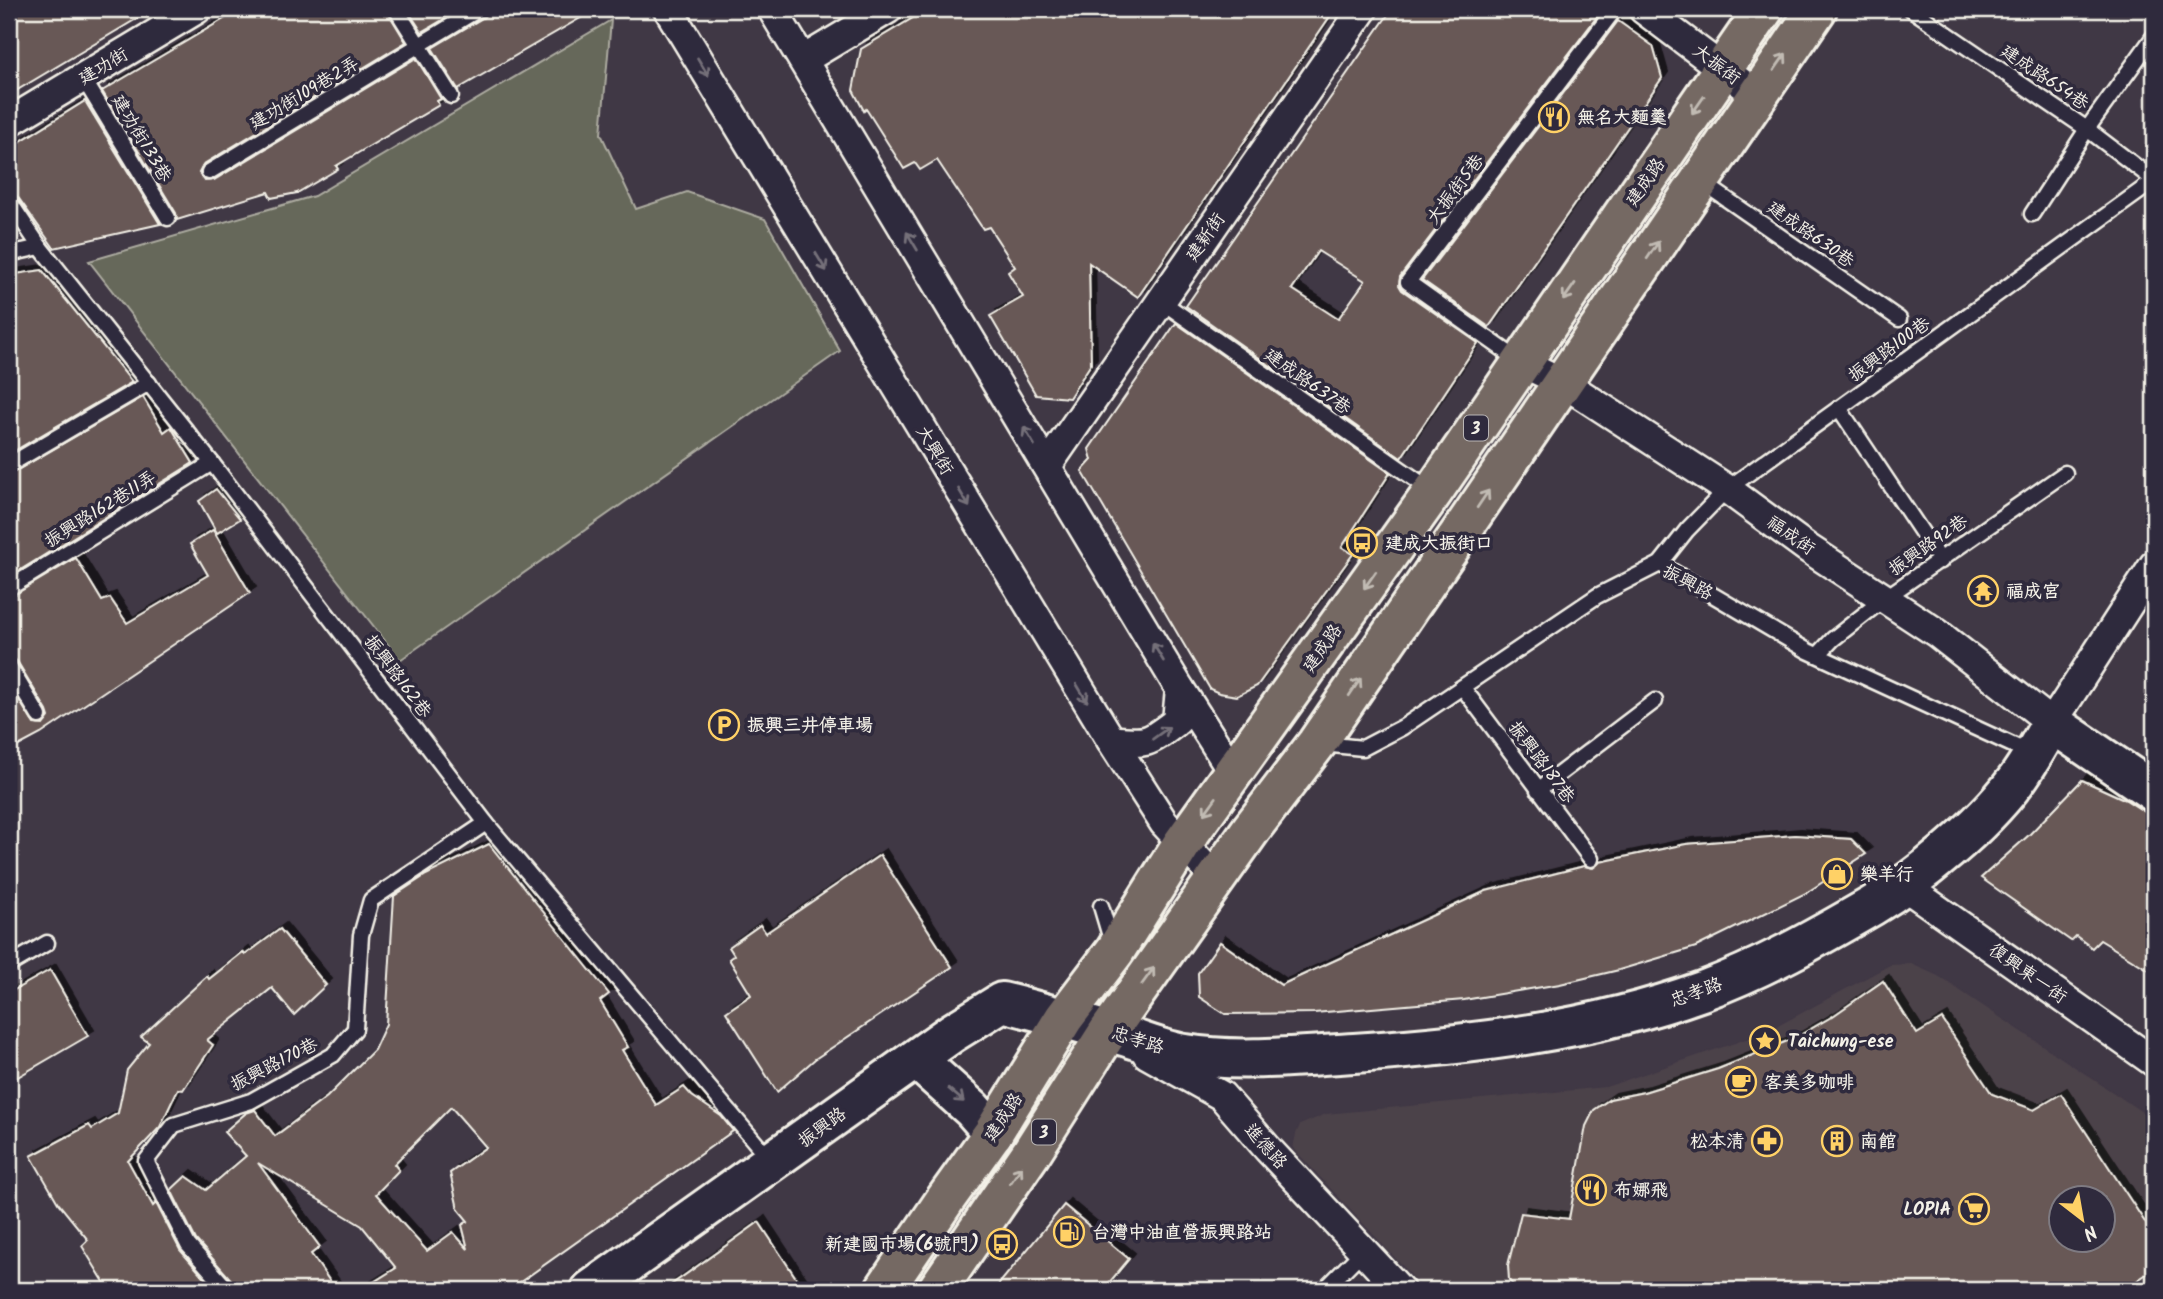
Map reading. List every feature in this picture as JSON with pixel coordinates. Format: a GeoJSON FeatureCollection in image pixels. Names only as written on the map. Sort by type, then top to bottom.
{"type":"FeatureCollection","features":[{"type":"Feature","properties":{"kind":"main road","name":"建成路"},"geometry":{"type":"LineString","coordinates":[[884,1290],[993,1133],[1064,1018],[1115,951],[1182,844],[1433,492],[1764,9]]}},
{"type":"Feature","properties":{"kind":"main road","name":"3"},"geometry":{"type":"LineString","coordinates":[[937,1290],[1031,1153],[1108,1032],[1252,828],[1317,743],[1817,9]]}},
{"type":"Feature","properties":{"kind":"main road","name":"振興路"},"geometry":{"type":"LineString","coordinates":[[2042,738],[2154,792]]}},
{"type":"Feature","properties":{"kind":"main road","name":"忠孝路"},"geometry":{"type":"LineString","coordinates":[[1064,1018],[1184,1054],[1219,1057],[1294,1056],[1410,1049],[1534,1033],[1632,1013],[1704,990],[1770,962],[1818,938],[1886,898],[1951,848],[1986,814],[2015,782],[2042,738]]}},
{"type":"Feature","properties":{"kind":"main road","name":"振興路"},"geometry":{"type":"LineString","coordinates":[[591,1290],[916,1059],[1002,1002],[1064,1018]]}},
{"type":"Feature","properties":{"kind":"main road"},"geometry":{"type":"LineString","coordinates":[[916,1059],[972,1109],[993,1133]]}},
{"type":"Feature","properties":{"kind":"street","name":"建功街"},"geometry":{"type":"LineString","coordinates":[[9,122],[197,9]]}},
{"type":"Feature","properties":{"kind":"street","name":"大興街"},"geometry":{"type":"LineString","coordinates":[[668,9],[1111,740],[1164,823],[1217,880]]}},
{"type":"Feature","properties":{"kind":"street"},"geometry":{"type":"LineString","coordinates":[[772,9],[1180,689],[1233,772]]}},
{"type":"Feature","properties":{"kind":"street"},"geometry":{"type":"LineString","coordinates":[[803,60],[888,9]]}},
{"type":"Feature","properties":{"kind":"street","name":"建新街"},"geometry":{"type":"LineString","coordinates":[[1047,466],[1363,9]]}},
{"type":"Feature","properties":{"kind":"street","name":"大振街"},"geometry":{"type":"LineString","coordinates":[[1643,9],[1758,95]]}},
{"type":"Feature","properties":{"kind":"street","name":"福成街"},"geometry":{"type":"LineString","coordinates":[[1521,362],[1562,383],[1727,489],[1806,547],[1937,633],[2042,738]]}},
{"type":"Feature","properties":{"kind":"street","name":"忠孝路"},"geometry":{"type":"LineString","coordinates":[[2042,738],[2154,565]]}},
{"type":"Feature","properties":{"kind":"street"},"geometry":{"type":"LineString","coordinates":[[1111,740],[1139,743],[1154,740],[1177,721],[1180,689]]}},
{"type":"Feature","properties":{"kind":"street","name":"復興東一街"},"geometry":{"type":"LineString","coordinates":[[1903,885],[2154,1062]]}},
{"type":"Feature","properties":{"kind":"street","name":"進德路"},"geometry":{"type":"LineString","coordinates":[[1108,1032],[1222,1096],[1400,1290]]}},
{"type":"Feature","properties":{"kind":"lane"},"geometry":{"type":"LineString","coordinates":[[396,9],[451,96]]}},
{"type":"Feature","properties":{"kind":"lane","name":"建功街109巷2弄"},"geometry":{"type":"LineString","coordinates":[[209,172],[479,9]]}},
{"type":"Feature","properties":{"kind":"lane","name":"大振街5巷"},"geometry":{"type":"LineString","coordinates":[[1521,362],[1408,282],[1615,9]]}},
{"type":"Feature","properties":{"kind":"lane","name":"建成路654巷"},"geometry":{"type":"LineString","coordinates":[[1911,9],[2087,129],[2154,180]]}},
{"type":"Feature","properties":{"kind":"lane"},"geometry":{"type":"LineString","coordinates":[[2032,214],[2087,129],[2154,36]]}},
{"type":"Feature","properties":{"kind":"lane","name":"建功街133巷"},"geometry":{"type":"LineString","coordinates":[[83,78],[168,218]]}},
{"type":"Feature","properties":{"kind":"lane","name":"建成路630巷"},"geometry":{"type":"LineString","coordinates":[[1700,180],[1899,319]]}},
{"type":"Feature","properties":{"kind":"lane","name":"振興路100巷"},"geometry":{"type":"LineString","coordinates":[[1660,564],[1687,530],[1727,489],[2154,180]]}},
{"type":"Feature","properties":{"kind":"lane","name":"振興路162巷"},"geometry":{"type":"LineString","coordinates":[[9,201],[40,247],[212,463],[486,823],[772,1163]]}},
{"type":"Feature","properties":{"kind":"lane"},"geometry":{"type":"LineString","coordinates":[[9,254],[40,247]]}},
{"type":"Feature","properties":{"kind":"lane","name":"建成路637巷"},"geometry":{"type":"LineString","coordinates":[[1161,301],[1433,492]]}},
{"type":"Feature","properties":{"kind":"lane"},"geometry":{"type":"LineString","coordinates":[[9,465],[149,383]]}},
{"type":"Feature","properties":{"kind":"lane"},"geometry":{"type":"LineString","coordinates":[[1839,408],[1941,561]]}},
{"type":"Feature","properties":{"kind":"lane","name":"振興路162巷11弄"},"geometry":{"type":"LineString","coordinates":[[9,588],[212,463]]}},
{"type":"Feature","properties":{"kind":"lane","name":"振興路92巷"},"geometry":{"type":"LineString","coordinates":[[1818,655],[1833,639],[1885,598],[2065,473]]}},
{"type":"Feature","properties":{"kind":"lane","name":"振興路"},"geometry":{"type":"LineString","coordinates":[[1317,743],[1363,748],[1404,727],[1597,596],[1660,564],[1818,655],[2042,738]]}},
{"type":"Feature","properties":{"kind":"lane"},"geometry":{"type":"LineString","coordinates":[[9,666],[39,716]]}},
{"type":"Feature","properties":{"kind":"lane","name":"振興路187巷"},"geometry":{"type":"LineString","coordinates":[[1464,688],[1591,859]]}},
{"type":"Feature","properties":{"kind":"lane"},"geometry":{"type":"LineString","coordinates":[[1538,790],[1655,702]]}},
{"type":"Feature","properties":{"kind":"lane","name":"振興路170巷"},"geometry":{"type":"LineString","coordinates":[[228,1290],[188,1245],[146,1161],[174,1125],[251,1101],[333,1055],[355,1029],[360,936],[371,900],[486,823]]}},
{"type":"Feature","properties":{"kind":"lane"},"geometry":{"type":"LineString","coordinates":[[1101,905],[1115,951]]}},
{"type":"Feature","properties":{"kind":"lane"},"geometry":{"type":"LineString","coordinates":[[9,965],[47,943]]}},
{"type":"Feature","properties":{"kind":"lane"},"geometry":{"type":"LineString","coordinates":[[1324,1290],[1363,1251]]}},
{"type":"Feature","properties":{"kind":"shaded area","name":"南館"},"geometry":{"type":"Polygon","coordinates":[[[1911,964],[1938,976],[2154,1120],[2154,1290],[1425,1290],[1293,1148],[1300,1125],[1326,1114],[1606,1087],[1767,1032],[1890,965],[1911,964]]]}},
{"type":"Feature","properties":{"kind":"green space"},"geometry":{"type":"Polygon","coordinates":[[[611,20],[601,134],[636,209],[687,192],[765,219],[840,351],[400,660],[89,261],[314,196],[611,20]]]}},
{"type":"Feature","properties":{"kind":"building"},"geometry":{"type":"Polygon","coordinates":[[[9,9],[153,9],[9,95],[9,9]]]}},
{"type":"Feature","properties":{"kind":"building"},"geometry":{"type":"Polygon","coordinates":[[[241,9],[386,9],[406,42],[204,164],[199,173],[205,181],[214,180],[416,58],[441,99],[437,101],[439,105],[336,166],[338,169],[297,193],[271,198],[268,192],[177,220],[176,213],[102,91],[241,9]]]}},
{"type":"Feature","properties":{"kind":"building"},"geometry":{"type":"Polygon","coordinates":[[[407,9],[461,9],[422,32],[407,9]]]}},
{"type":"Feature","properties":{"kind":"building"},"geometry":{"type":"Polygon","coordinates":[[[489,9],[596,9],[458,89],[432,48],[484,17],[489,9]]]}},
{"type":"Feature","properties":{"kind":"building"},"geometry":{"type":"Polygon","coordinates":[[[928,9],[1335,9],[1138,297],[1089,263],[1091,364],[1069,398],[1036,395],[990,316],[1023,297],[1008,272],[1015,267],[989,227],[983,229],[937,160],[920,170],[915,163],[904,169],[866,109],[864,111],[853,90],[861,49],[928,9]]]}},
{"type":"Feature","properties":{"kind":"building"},"geometry":{"type":"Polygon","coordinates":[[[1392,9],[1602,10],[1400,277],[1399,285],[1402,290],[1478,343],[1401,458],[1186,306],[1392,9]],[[1318,251],[1292,289],[1338,319],[1365,281],[1318,251]]]}},
{"type":"Feature","properties":{"kind":"building"},"geometry":{"type":"Polygon","coordinates":[[[1618,21],[1653,46],[1662,78],[1489,327],[1422,280],[1618,21]]]}},
{"type":"Feature","properties":{"kind":"building"},"geometry":{"type":"Polygon","coordinates":[[[85,101],[160,224],[54,248],[17,196],[9,190],[9,163],[13,146],[85,101]]]}},
{"type":"Feature","properties":{"kind":"building"},"geometry":{"type":"Polygon","coordinates":[[[42,270],[132,382],[9,454],[9,275],[42,270]]]}},
{"type":"Feature","properties":{"kind":"building"},"geometry":{"type":"Polygon","coordinates":[[[1176,323],[1390,473],[1342,547],[1353,554],[1257,686],[1237,696],[1210,689],[1082,471],[1092,460],[1089,449],[1176,323]]]}},
{"type":"Feature","properties":{"kind":"building"},"geometry":{"type":"Polygon","coordinates":[[[143,397],[164,432],[171,427],[193,463],[9,577],[9,475],[143,397]]]}},
{"type":"Feature","properties":{"kind":"building"},"geometry":{"type":"Polygon","coordinates":[[[216,489],[240,519],[217,533],[199,501],[216,489]]]}},
{"type":"Feature","properties":{"kind":"building"},"geometry":{"type":"Polygon","coordinates":[[[213,530],[250,593],[41,734],[9,751],[9,684],[34,724],[43,725],[49,717],[17,661],[9,656],[9,598],[76,558],[102,601],[110,598],[127,623],[208,575],[190,544],[213,530]]]}},
{"type":"Feature","properties":{"kind":"building"},"geometry":{"type":"Polygon","coordinates":[[[2082,780],[2126,800],[2154,818],[2154,973],[2100,940],[2092,948],[2076,936],[2071,941],[1981,878],[2029,835],[2082,780]]]}},
{"type":"Feature","properties":{"kind":"building"},"geometry":{"type":"Polygon","coordinates":[[[1795,835],[1851,839],[1866,854],[1806,893],[1696,947],[1619,970],[1560,984],[1464,1000],[1314,1013],[1225,1014],[1199,997],[1198,973],[1220,942],[1281,985],[1486,891],[1584,866],[1593,868],[1600,862],[1686,844],[1795,835]]]}},
{"type":"Feature","properties":{"kind":"building"},"geometry":{"type":"Polygon","coordinates":[[[489,844],[609,994],[600,1001],[628,1047],[622,1050],[656,1105],[684,1087],[692,1096],[721,1116],[733,1131],[509,1290],[361,1290],[396,1268],[362,1226],[258,1163],[320,1247],[311,1254],[336,1290],[237,1290],[235,1284],[196,1240],[171,1190],[186,1176],[206,1190],[246,1156],[224,1132],[246,1113],[255,1110],[275,1136],[327,1097],[374,1050],[386,1024],[394,896],[426,875],[489,844]],[[451,1107],[394,1164],[399,1170],[376,1194],[427,1251],[453,1232],[468,1249],[462,1225],[468,1221],[458,1209],[450,1173],[486,1147],[451,1107]]]}},
{"type":"Feature","properties":{"kind":"building"},"geometry":{"type":"Polygon","coordinates":[[[880,855],[952,967],[815,1059],[777,1092],[726,1012],[751,995],[729,959],[734,955],[729,947],[760,925],[766,933],[880,855]]]}},
{"type":"Feature","properties":{"kind":"building"},"geometry":{"type":"Polygon","coordinates":[[[280,929],[326,985],[294,1015],[272,988],[207,1040],[213,1045],[183,1090],[178,1089],[160,1127],[128,1161],[153,1206],[156,1203],[180,1250],[215,1290],[109,1290],[82,1246],[88,1240],[58,1203],[31,1156],[89,1125],[92,1129],[118,1113],[127,1070],[149,1043],[141,1037],[207,976],[209,979],[243,952],[245,955],[280,929]]]}},
{"type":"Feature","properties":{"kind":"building"},"geometry":{"type":"Polygon","coordinates":[[[50,970],[88,1036],[9,1082],[9,993],[50,970]]]}},
{"type":"Feature","properties":{"kind":"building","name":"南館"},"geometry":{"type":"Polygon","coordinates":[[[1883,981],[1917,1034],[1942,1019],[1992,1094],[2034,1110],[2061,1094],[2154,1236],[2154,1269],[2123,1290],[1517,1290],[1509,1280],[1508,1265],[1521,1213],[1569,1219],[1586,1126],[1594,1110],[1610,1099],[1644,1092],[1718,1069],[1795,1038],[1833,1016],[1883,981]]]}},
{"type":"Feature","properties":{"kind":"building","name":"台灣中油直營振興路站"},"geometry":{"type":"Polygon","coordinates":[[[1064,1205],[1129,1259],[1103,1290],[994,1290],[1064,1205]]]}},
{"type":"Feature","properties":{"kind":"building"},"geometry":{"type":"Polygon","coordinates":[[[759,1222],[804,1290],[664,1290],[759,1222]]]}},
{"type":"Feature","properties":{"kind":"place","name":"無名大麵羹"},"geometry":{"type":"Point","coordinates":[1554,117]}},
{"type":"Feature","properties":{"kind":"place","name":"建成大振街口"},"geometry":{"type":"Point","coordinates":[1362,543]}},
{"type":"Feature","properties":{"kind":"place","name":"福成宮"},"geometry":{"type":"Point","coordinates":[1983,591]}},
{"type":"Feature","properties":{"kind":"place","name":"振興三井停車場"},"geometry":{"type":"Point","coordinates":[724,725]}},
{"type":"Feature","properties":{"kind":"place","name":"樂羊行"},"geometry":{"type":"Point","coordinates":[1837,874]}},
{"type":"Feature","properties":{"kind":"place","name":"Taichung-ese"},"geometry":{"type":"Point","coordinates":[1765,1041]}},
{"type":"Feature","properties":{"kind":"place","name":"客美多咖啡"},"geometry":{"type":"Point","coordinates":[1741,1082]}},
{"type":"Feature","properties":{"kind":"place","name":"松本清"},"geometry":{"type":"Point","coordinates":[1767,1141]}},
{"type":"Feature","properties":{"kind":"place","name":"南館"},"geometry":{"type":"Point","coordinates":[1837,1141]}},
{"type":"Feature","properties":{"kind":"place","name":"布娜飛"},"geometry":{"type":"Point","coordinates":[1591,1190]}},
{"type":"Feature","properties":{"kind":"place","name":"LOPIA"},"geometry":{"type":"Point","coordinates":[1974,1209]}},
{"type":"Feature","properties":{"kind":"place","name":"台灣中油直營振興路站"},"geometry":{"type":"Point","coordinates":[1069,1232]}},
{"type":"Feature","properties":{"kind":"place","name":"新建國市場(6號門)"},"geometry":{"type":"Point","coordinates":[1002,1244]}}]}
